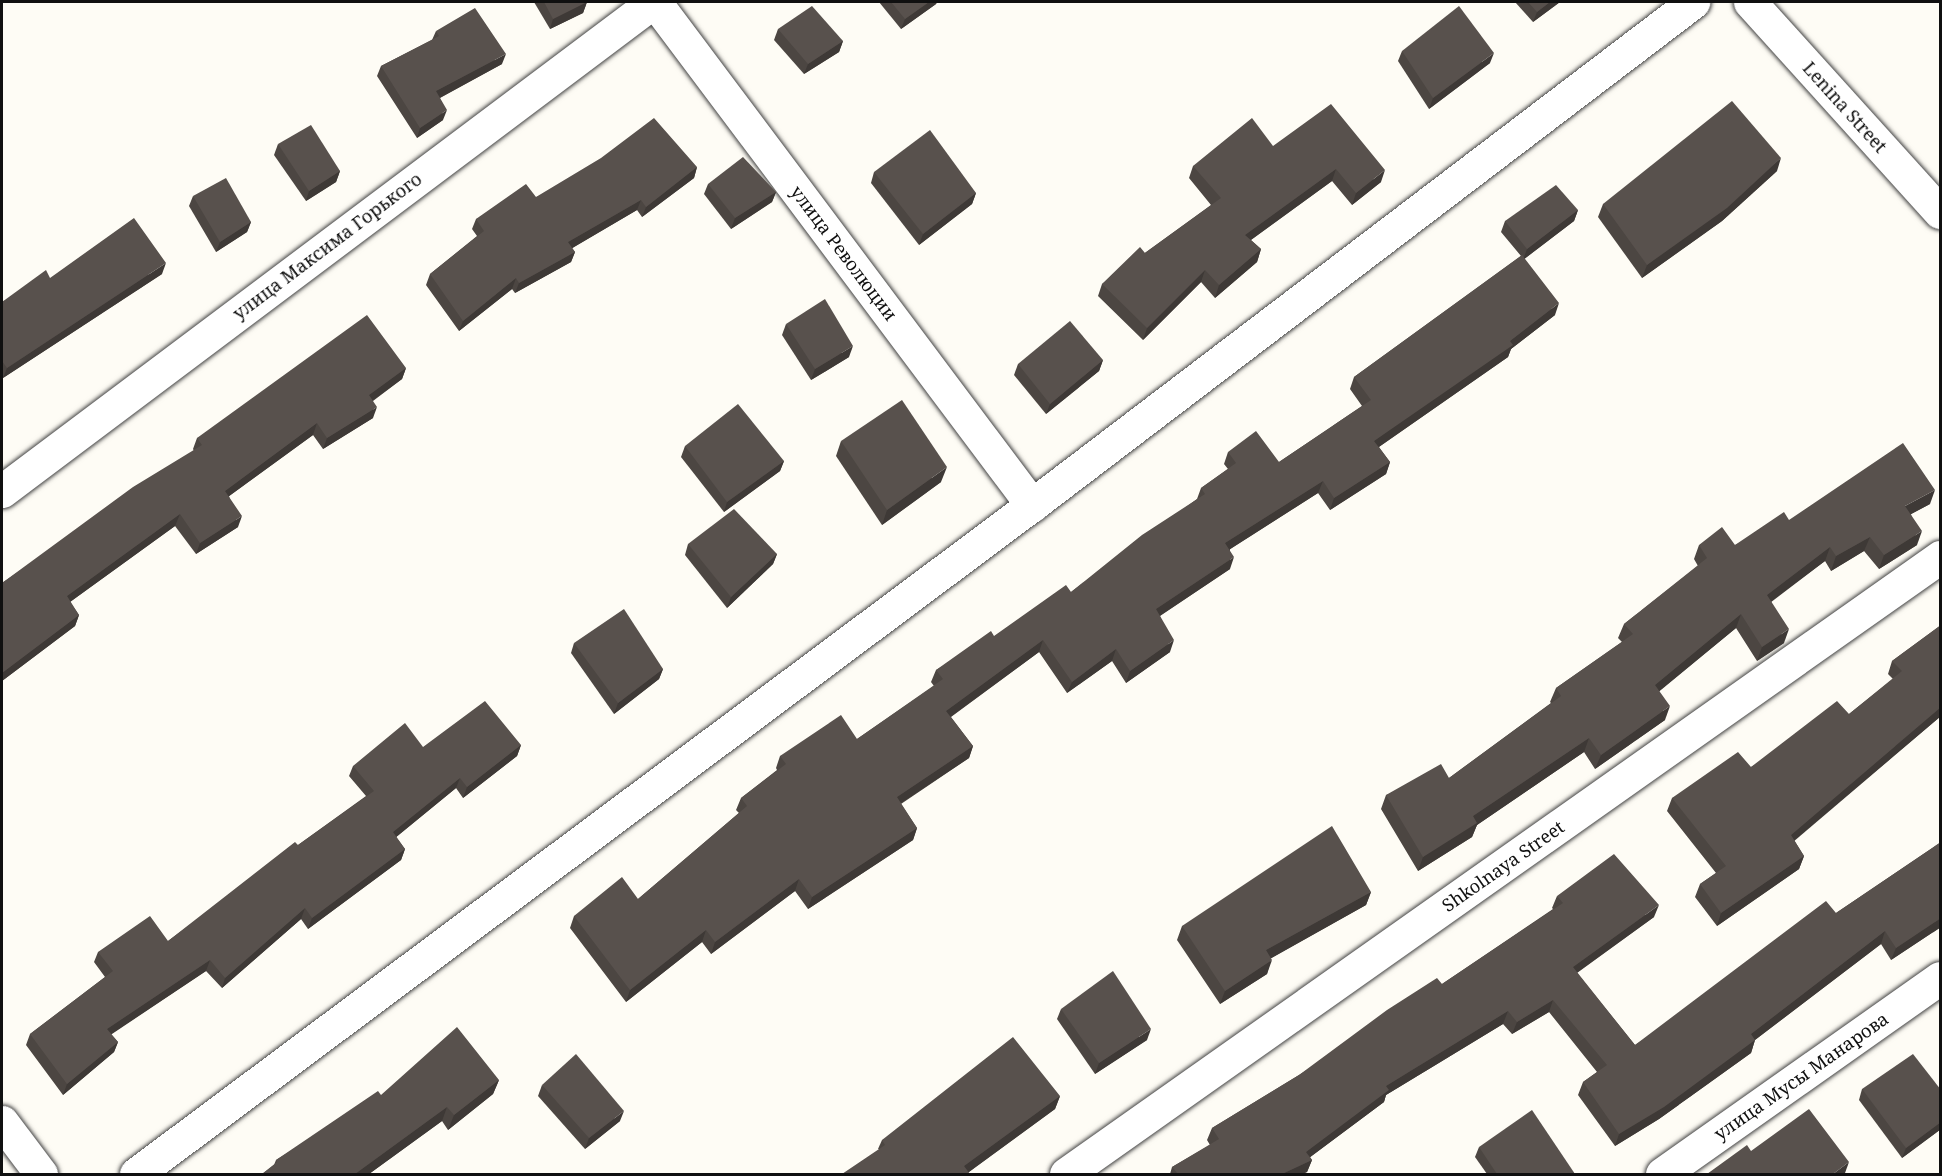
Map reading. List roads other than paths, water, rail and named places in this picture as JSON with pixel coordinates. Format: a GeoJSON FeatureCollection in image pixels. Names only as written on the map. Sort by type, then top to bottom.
{"type":"FeatureCollection","features":[{"type":"Feature","properties":{"kind":"street","name":"улица Максима Горького"},"geometry":{"type":"LineString","coordinates":[[2,491],[654,2]]}},
{"type":"Feature","properties":{"kind":"street","name":"улица Революции"},"geometry":{"type":"LineString","coordinates":[[654,2],[1032,505]]}},
{"type":"Feature","properties":{"kind":"street"},"geometry":{"type":"LineString","coordinates":[[136,1174],[1032,505],[1693,2]]}},
{"type":"Feature","properties":{"kind":"street","name":"Lenina Street"},"geometry":{"type":"LineString","coordinates":[[1750,2],[1941,212]]}},
{"type":"Feature","properties":{"kind":"street","name":"Shkolnaya Street"},"geometry":{"type":"LineString","coordinates":[[1066,1174],[1941,558]]}},
{"type":"Feature","properties":{"kind":"street","name":"улица Мусы Манарова"},"geometry":{"type":"LineString","coordinates":[[1662,1174],[1941,978]]}},
{"type":"Feature","properties":{"kind":"street"},"geometry":{"type":"LineString","coordinates":[[2,1122],[41,1174]]}}]}
